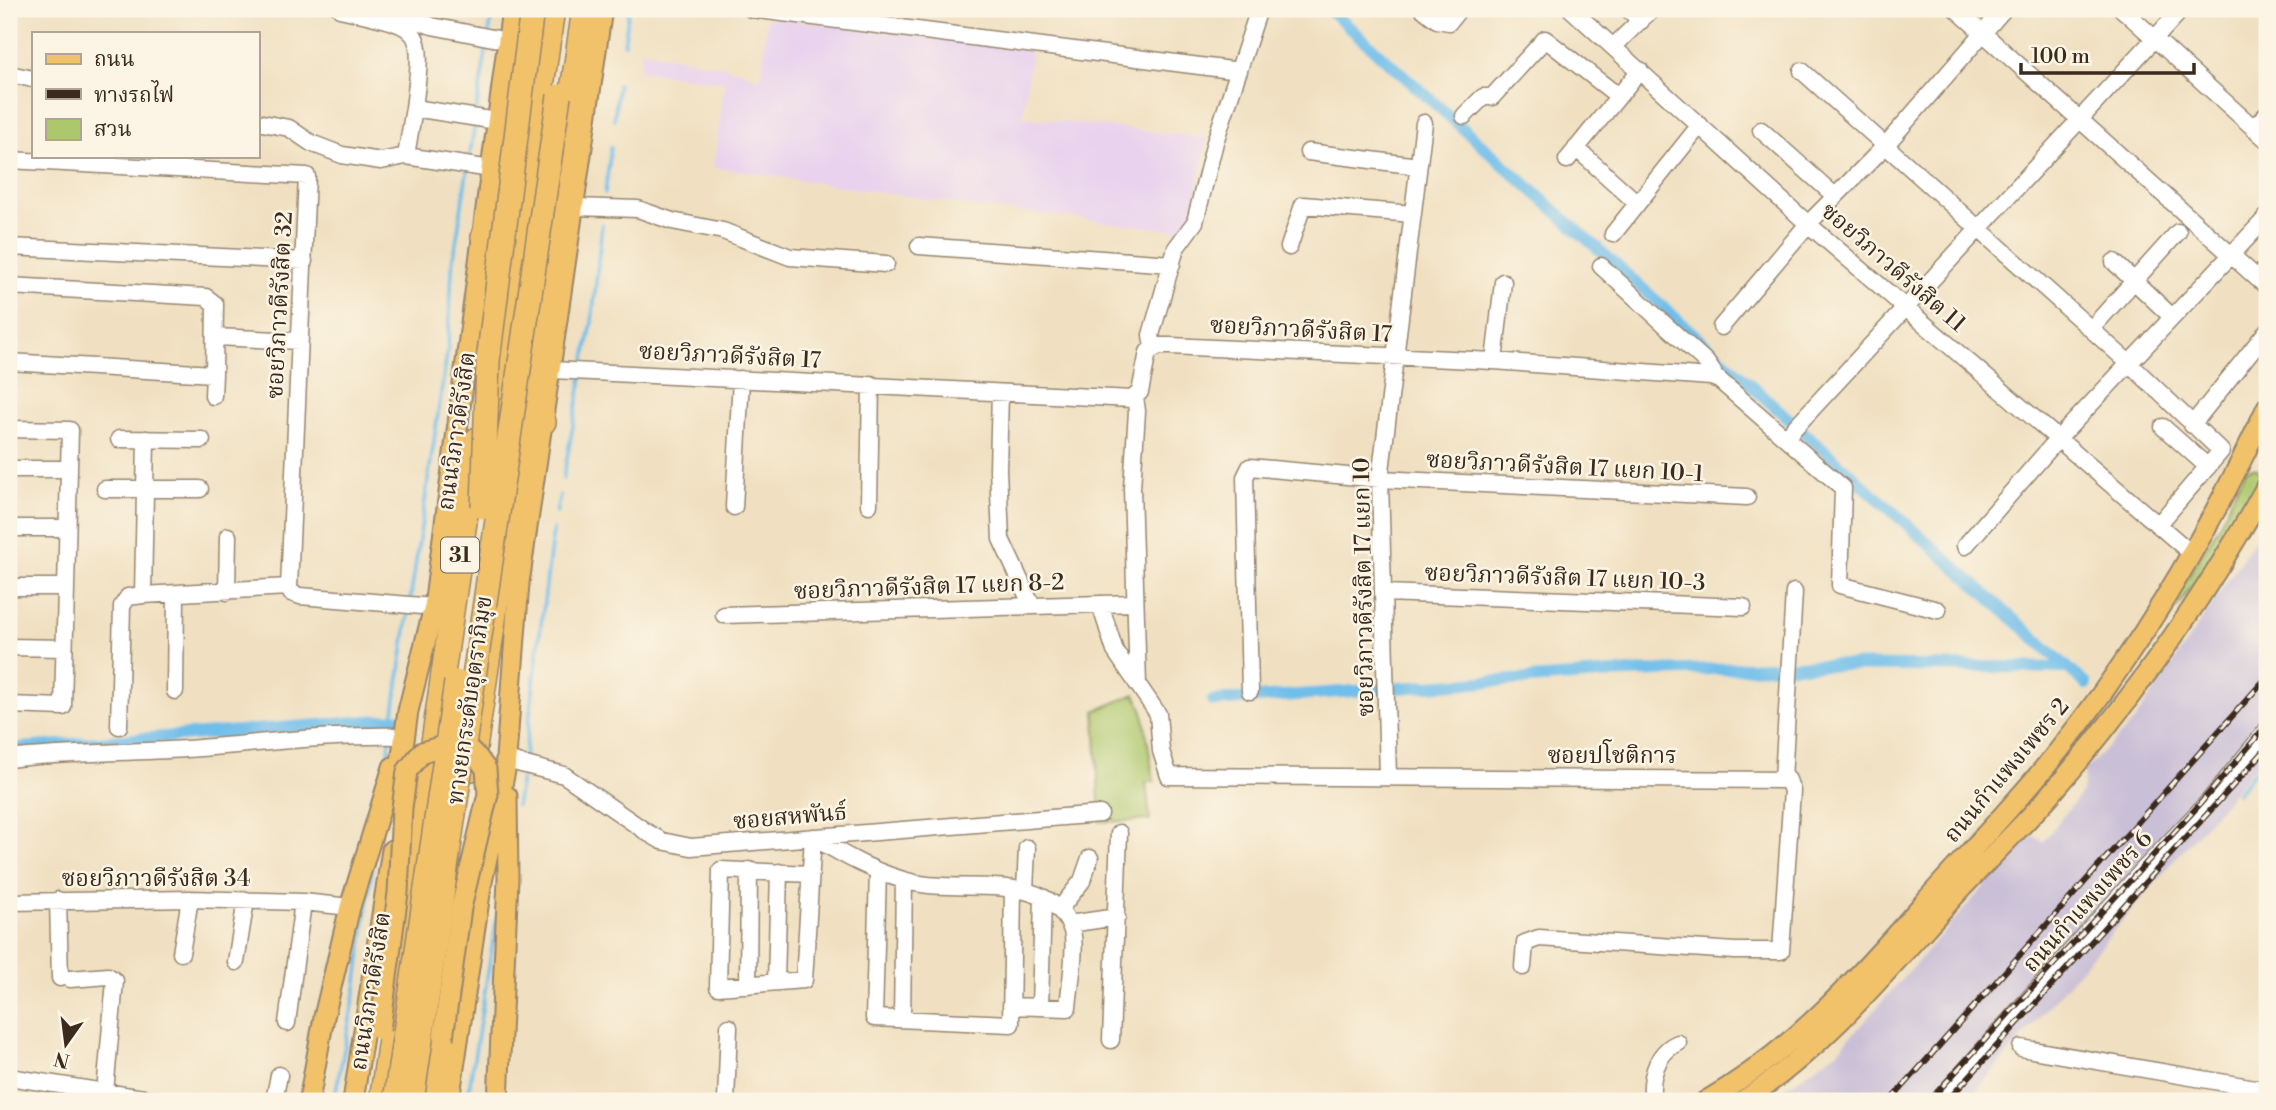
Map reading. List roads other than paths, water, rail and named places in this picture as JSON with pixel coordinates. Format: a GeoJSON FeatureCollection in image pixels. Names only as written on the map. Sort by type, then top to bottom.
{"type":"FeatureCollection","features":[{"type":"Feature","properties":{"kind":"highway"},"geometry":{"type":"LineString","coordinates":[[482,507],[488,361],[532,9]]}},
{"type":"Feature","properties":{"kind":"highway","name":"ถนนวิภาวดีรังสิต"},"geometry":{"type":"LineString","coordinates":[[381,1101],[538,9]]}},
{"type":"Feature","properties":{"kind":"highway","name":"ทางยกระดับอุตราภิมุข"},"geometry":{"type":"LineString","coordinates":[[395,1101],[553,9]]}},
{"type":"Feature","properties":{"kind":"highway","name":"ทางยกระดับอุตราภิมุข"},"geometry":{"type":"LineString","coordinates":[[412,1101],[570,9]]}},
{"type":"Feature","properties":{"kind":"highway"},"geometry":{"type":"LineString","coordinates":[[559,96],[583,9]]}},
{"type":"Feature","properties":{"kind":"highway","name":"31"},"geometry":{"type":"LineString","coordinates":[[422,1101],[542,369],[583,9]]}},
{"type":"Feature","properties":{"kind":"highway"},"geometry":{"type":"LineString","coordinates":[[483,237],[516,170]]}},
{"type":"Feature","properties":{"kind":"highway"},"geometry":{"type":"LineString","coordinates":[[542,369],[544,422]]}},
{"type":"Feature","properties":{"kind":"main road","name":"ถนนวิภาวดีรังสิต"},"geometry":{"type":"LineString","coordinates":[[353,1101],[388,882],[402,742],[434,607],[512,9]]}},
{"type":"Feature","properties":{"kind":"main road","name":"31"},"geometry":{"type":"LineString","coordinates":[[542,369],[575,207],[602,9]]}},
{"type":"Feature","properties":{"kind":"main road","name":"ถนนกำแพงเพชร 2"},"geometry":{"type":"LineString","coordinates":[[1706,1101],[1746,1077],[1813,1024],[2026,788],[2100,695],[2192,554],[2259,445],[2267,407]]}},
{"type":"Feature","properties":{"kind":"main road"},"geometry":{"type":"LineString","coordinates":[[498,1101],[497,1073],[515,764],[519,583],[544,422]]}},
{"type":"Feature","properties":{"kind":"main road","name":"ถนนกำแพงเพชร 2"},"geometry":{"type":"LineString","coordinates":[[1743,1101],[1778,1076],[1836,1024],[2049,796],[2112,718],[2185,616],[2267,485]]}},
{"type":"Feature","properties":{"kind":"main road"},"geometry":{"type":"LineString","coordinates":[[309,1101],[324,1017],[350,906],[384,791],[402,742]]}},
{"type":"Feature","properties":{"kind":"main road"},"geometry":{"type":"LineString","coordinates":[[370,1101],[398,893],[402,808],[407,771],[422,752],[450,744],[467,748],[478,758],[486,769],[488,794],[461,908],[434,1101]]}},
{"type":"Feature","properties":{"kind":"main road"},"geometry":{"type":"LineString","coordinates":[[449,1101],[481,887],[515,764]]}},
{"type":"Feature","properties":{"kind":"main road"},"geometry":{"type":"LineString","coordinates":[[497,1073],[506,1101]]}},
{"type":"Feature","properties":{"kind":"street"},"geometry":{"type":"LineString","coordinates":[[340,9],[402,24],[415,37],[421,53],[406,156]]}},
{"type":"Feature","properties":{"kind":"street"},"geometry":{"type":"LineString","coordinates":[[387,9],[432,26],[508,41]]}},
{"type":"Feature","properties":{"kind":"street"},"geometry":{"type":"LineString","coordinates":[[751,9],[1239,71]]}},
{"type":"Feature","properties":{"kind":"street"},"geometry":{"type":"LineString","coordinates":[[1138,685],[1132,488],[1137,411],[1135,397],[1140,392],[1148,352],[1153,348],[1151,335],[1176,248],[1195,222],[1215,142],[1259,9]]}},
{"type":"Feature","properties":{"kind":"street"},"geometry":{"type":"LineString","coordinates":[[1423,9],[1437,20],[1449,22],[1459,9]]}},
{"type":"Feature","properties":{"kind":"street","name":"ซอยวิภาวดีรังสิต 11"},"geometry":{"type":"LineString","coordinates":[[1571,9],[1808,223],[2192,554]]}},
{"type":"Feature","properties":{"kind":"street"},"geometry":{"type":"LineString","coordinates":[[1614,46],[1646,15],[1628,9]]}},
{"type":"Feature","properties":{"kind":"street"},"geometry":{"type":"LineString","coordinates":[[1956,9],[2267,287]]}},
{"type":"Feature","properties":{"kind":"street"},"geometry":{"type":"LineString","coordinates":[[1721,327],[1808,223],[1884,146],[2004,9]]}},
{"type":"Feature","properties":{"kind":"street"},"geometry":{"type":"LineString","coordinates":[[2122,9],[2267,141]]}},
{"type":"Feature","properties":{"kind":"street"},"geometry":{"type":"LineString","coordinates":[[1786,438],[1905,305],[2182,9]]}},
{"type":"Feature","properties":{"kind":"street"},"geometry":{"type":"LineString","coordinates":[[1464,116],[1483,97],[1492,97],[1545,39],[1618,96]]}},
{"type":"Feature","properties":{"kind":"street"},"geometry":{"type":"LineString","coordinates":[[1637,203],[1572,154],[1640,69]]}},
{"type":"Feature","properties":{"kind":"street"},"geometry":{"type":"LineString","coordinates":[[1802,71],[2130,364],[2221,451],[2158,525]]}},
{"type":"Feature","properties":{"kind":"street"},"geometry":{"type":"LineString","coordinates":[[9,74],[32,79]]}},
{"type":"Feature","properties":{"kind":"street"},"geometry":{"type":"LineString","coordinates":[[414,108],[497,121]]}},
{"type":"Feature","properties":{"kind":"street"},"geometry":{"type":"LineString","coordinates":[[2253,128],[2267,114]]}},
{"type":"Feature","properties":{"kind":"street"},"geometry":{"type":"LineString","coordinates":[[259,122],[289,128],[311,143],[342,155],[381,161],[406,156],[491,169]]}},
{"type":"Feature","properties":{"kind":"street","name":"ซอยวิภาวดีรังสิต 17 แยก 10"},"geometry":{"type":"LineString","coordinates":[[1388,776],[1380,479],[1424,123]]}},
{"type":"Feature","properties":{"kind":"street"},"geometry":{"type":"LineString","coordinates":[[1613,234],[1700,125]]}},
{"type":"Feature","properties":{"kind":"street"},"geometry":{"type":"LineString","coordinates":[[1761,130],[1835,196]]}},
{"type":"Feature","properties":{"kind":"street"},"geometry":{"type":"LineString","coordinates":[[1308,152],[1418,166]]}},
{"type":"Feature","properties":{"kind":"street","name":"ซอยวิภาวดีรังสิต 32"},"geometry":{"type":"LineString","coordinates":[[9,160],[305,174],[308,181],[289,587]]}},
{"type":"Feature","properties":{"kind":"street"},"geometry":{"type":"LineString","coordinates":[[1289,247],[1303,205],[1413,214]]}},
{"type":"Feature","properties":{"kind":"street"},"geometry":{"type":"LineString","coordinates":[[575,207],[638,209],[672,221],[723,231],[790,257],[886,264]]}},
{"type":"Feature","properties":{"kind":"street"},"geometry":{"type":"LineString","coordinates":[[1965,546],[2057,440],[2267,217]]}},
{"type":"Feature","properties":{"kind":"street"},"geometry":{"type":"LineString","coordinates":[[2091,329],[2178,232]]}},
{"type":"Feature","properties":{"kind":"street"},"geometry":{"type":"LineString","coordinates":[[919,246],[1172,264]]}},
{"type":"Feature","properties":{"kind":"street"},"geometry":{"type":"LineString","coordinates":[[9,247],[304,261]]}},
{"type":"Feature","properties":{"kind":"street"},"geometry":{"type":"LineString","coordinates":[[2114,262],[2172,317]]}},
{"type":"Feature","properties":{"kind":"street"},"geometry":{"type":"LineString","coordinates":[[1601,266],[1706,362],[1713,372],[1712,377],[1719,380],[1843,488],[1845,498],[1838,580],[1840,585],[1938,610]]}},
{"type":"Feature","properties":{"kind":"street"},"geometry":{"type":"LineString","coordinates":[[1494,360],[1503,282]]}},
{"type":"Feature","properties":{"kind":"street"},"geometry":{"type":"LineString","coordinates":[[9,286],[206,298],[215,304],[213,396]]}},
{"type":"Feature","properties":{"kind":"street"},"geometry":{"type":"LineString","coordinates":[[2192,425],[2267,331]]}},
{"type":"Feature","properties":{"kind":"street"},"geometry":{"type":"LineString","coordinates":[[216,337],[299,341]]}},
{"type":"Feature","properties":{"kind":"street","name":"ซอยวิภาวดีรังสิต 17"},"geometry":{"type":"LineString","coordinates":[[1153,348],[1170,346],[1494,360],[1712,377]]}},
{"type":"Feature","properties":{"kind":"street"},"geometry":{"type":"LineString","coordinates":[[9,362],[214,374]]}},
{"type":"Feature","properties":{"kind":"street","name":"ซอยวิภาวดีรังสิต 17"},"geometry":{"type":"LineString","coordinates":[[542,369],[871,384],[1000,393],[1135,397]]}},
{"type":"Feature","properties":{"kind":"street"},"geometry":{"type":"LineString","coordinates":[[734,507],[741,379]]}},
{"type":"Feature","properties":{"kind":"street"},"geometry":{"type":"LineString","coordinates":[[869,505],[871,384]]}},
{"type":"Feature","properties":{"kind":"street"},"geometry":{"type":"LineString","coordinates":[[1000,393],[998,469],[1001,539],[1032,606]]}},
{"type":"Feature","properties":{"kind":"street"},"geometry":{"type":"LineString","coordinates":[[2163,427],[2208,467]]}},
{"type":"Feature","properties":{"kind":"street"},"geometry":{"type":"LineString","coordinates":[[9,429],[70,430],[63,707],[9,705]]}},
{"type":"Feature","properties":{"kind":"street"},"geometry":{"type":"LineString","coordinates":[[119,439],[202,440]]}},
{"type":"Feature","properties":{"kind":"street"},"geometry":{"type":"LineString","coordinates":[[144,595],[146,439]]}},
{"type":"Feature","properties":{"kind":"street","name":"ซอยวิภาวดีรังสิต 17 แยก 10-1"},"geometry":{"type":"LineString","coordinates":[[1250,691],[1246,471],[1255,467],[1380,479],[1747,497]]}},
{"type":"Feature","properties":{"kind":"street"},"geometry":{"type":"LineString","coordinates":[[9,469],[69,469]]}},
{"type":"Feature","properties":{"kind":"street"},"geometry":{"type":"LineString","coordinates":[[105,489],[200,489]]}},
{"type":"Feature","properties":{"kind":"street"},"geometry":{"type":"LineString","coordinates":[[9,528],[67,528]]}},
{"type":"Feature","properties":{"kind":"street"},"geometry":{"type":"LineString","coordinates":[[227,592],[228,536]]}},
{"type":"Feature","properties":{"kind":"street"},"geometry":{"type":"LineString","coordinates":[[9,587],[66,587]]}},
{"type":"Feature","properties":{"kind":"street"},"geometry":{"type":"LineString","coordinates":[[119,726],[122,606],[128,597],[289,587],[291,593],[300,596],[434,607]]}},
{"type":"Feature","properties":{"kind":"street"},"geometry":{"type":"LineString","coordinates":[[1522,967],[1525,943],[1539,938],[1735,951],[1781,951],[1792,791],[1788,780],[1783,779],[1794,592]]}},
{"type":"Feature","properties":{"kind":"street","name":"ซอยวิภาวดีรังสิต 17 แยก 10-3"},"geometry":{"type":"LineString","coordinates":[[1385,593],[1743,607]]}},
{"type":"Feature","properties":{"kind":"street"},"geometry":{"type":"LineString","coordinates":[[175,691],[176,594]]}},
{"type":"Feature","properties":{"kind":"street","name":"ซอยวิภาวดีรังสิต 17 แยก 8-2"},"geometry":{"type":"LineString","coordinates":[[724,615],[1135,603]]}},
{"type":"Feature","properties":{"kind":"street","name":"ซอยปโชติการ"},"geometry":{"type":"LineString","coordinates":[[1100,604],[1115,651],[1158,714],[1161,751],[1169,776],[1783,779]]}},
{"type":"Feature","properties":{"kind":"street"},"geometry":{"type":"LineString","coordinates":[[9,647],[64,648]]}},
{"type":"Feature","properties":{"kind":"street","name":"ถนนกำแพงเพชร 6"},"geometry":{"type":"LineString","coordinates":[[1938,1101],[2142,871],[2209,801],[2267,730]]}},
{"type":"Feature","properties":{"kind":"street"},"geometry":{"type":"LineString","coordinates":[[9,759],[244,745],[313,738],[402,742]]}},
{"type":"Feature","properties":{"kind":"street","name":"ซอยสหพันธ์"},"geometry":{"type":"LineString","coordinates":[[515,764],[564,775],[648,833],[691,848],[1100,814]]}},
{"type":"Feature","properties":{"kind":"street"},"geometry":{"type":"LineString","coordinates":[[1111,1040],[1119,833]]}},
{"type":"Feature","properties":{"kind":"street"},"geometry":{"type":"LineString","coordinates":[[811,874],[721,870],[718,987],[803,980],[811,874],[813,837],[878,871],[904,880],[932,886],[1019,890],[1042,898],[1059,910],[1073,932],[1068,1008],[1011,1006]]}},
{"type":"Feature","properties":{"kind":"street"},"geometry":{"type":"LineString","coordinates":[[878,871],[874,1018],[1011,1024],[1019,890],[1027,848]]}},
{"type":"Feature","properties":{"kind":"street"},"geometry":{"type":"LineString","coordinates":[[1059,910],[1077,890],[1090,859]]}},
{"type":"Feature","properties":{"kind":"street"},"geometry":{"type":"LineString","coordinates":[[748,985],[750,870]]}},
{"type":"Feature","properties":{"kind":"street"},"geometry":{"type":"LineString","coordinates":[[776,982],[779,872]]}},
{"type":"Feature","properties":{"kind":"street"},"geometry":{"type":"LineString","coordinates":[[902,1019],[904,880]]}},
{"type":"Feature","properties":{"kind":"street"},"geometry":{"type":"LineString","coordinates":[[1040,1007],[1042,898]]}},
{"type":"Feature","properties":{"kind":"street"},"geometry":{"type":"LineString","coordinates":[[181,953],[190,899]]}},
{"type":"Feature","properties":{"kind":"street","name":"ซอยวิภาวดีรังสิต 34"},"geometry":{"type":"LineString","coordinates":[[9,902],[190,899],[350,906]]}},
{"type":"Feature","properties":{"kind":"street"},"geometry":{"type":"LineString","coordinates":[[58,900],[65,978],[108,976],[115,981],[105,1092]]}},
{"type":"Feature","properties":{"kind":"street"},"geometry":{"type":"LineString","coordinates":[[236,962],[246,900]]}},
{"type":"Feature","properties":{"kind":"street"},"geometry":{"type":"LineString","coordinates":[[287,1023],[303,902]]}},
{"type":"Feature","properties":{"kind":"street"},"geometry":{"type":"LineString","coordinates":[[1069,924],[1117,917]]}},
{"type":"Feature","properties":{"kind":"street"},"geometry":{"type":"LineString","coordinates":[[726,1101],[729,1027]]}},
{"type":"Feature","properties":{"kind":"street"},"geometry":{"type":"LineString","coordinates":[[1653,1101],[1653,1078],[1658,1059],[1678,1043]]}},
{"type":"Feature","properties":{"kind":"street"},"geometry":{"type":"LineString","coordinates":[[2021,1048],[2267,1090]]}},
{"type":"Feature","properties":{"kind":"street"},"geometry":{"type":"LineString","coordinates":[[274,1101],[279,1075]]}},
{"type":"Feature","properties":{"kind":"street"},"geometry":{"type":"LineString","coordinates":[[9,1077],[162,1101]]}},
{"type":"Feature","properties":{"kind":"waterway"},"geometry":{"type":"LineString","coordinates":[[489,33],[493,9]]}},
{"type":"Feature","properties":{"kind":"waterway"},"geometry":{"type":"LineString","coordinates":[[624,44],[629,9]]}},
{"type":"Feature","properties":{"kind":"waterway"},"geometry":{"type":"LineString","coordinates":[[1329,9],[2086,684]]}},
{"type":"Feature","properties":{"kind":"waterway"},"geometry":{"type":"LineString","coordinates":[[476,112],[488,40]]}},
{"type":"Feature","properties":{"kind":"waterway"},"geometry":{"type":"LineString","coordinates":[[614,120],[618,85]]}},
{"type":"Feature","properties":{"kind":"waterway"},"geometry":{"type":"LineString","coordinates":[[469,161],[475,123]]}},
{"type":"Feature","properties":{"kind":"waterway"},"geometry":{"type":"LineString","coordinates":[[605,193],[611,147]]}},
{"type":"Feature","properties":{"kind":"waterway"},"geometry":{"type":"LineString","coordinates":[[410,601],[448,347],[452,270],[467,172]]}},
{"type":"Feature","properties":{"kind":"waterway"},"geometry":{"type":"LineString","coordinates":[[585,359],[592,322],[602,224]]}},
{"type":"Feature","properties":{"kind":"waterway"},"geometry":{"type":"LineString","coordinates":[[563,479],[582,378]]}},
{"type":"Feature","properties":{"kind":"waterway"},"geometry":{"type":"LineString","coordinates":[[556,513],[560,495]]}},
{"type":"Feature","properties":{"kind":"waterway"},"geometry":{"type":"LineString","coordinates":[[524,761],[553,529]]}},
{"type":"Feature","properties":{"kind":"waterway"},"geometry":{"type":"LineString","coordinates":[[391,733],[409,609]]}},
{"type":"Feature","properties":{"kind":"waterway"},"geometry":{"type":"LineString","coordinates":[[1213,701],[1629,672],[1825,665],[2068,668]]}},
{"type":"Feature","properties":{"kind":"waterway"},"geometry":{"type":"LineString","coordinates":[[9,749],[409,718]]}},
{"type":"Feature","properties":{"kind":"waterway"},"geometry":{"type":"LineString","coordinates":[[387,764],[390,740]]}},
{"type":"Feature","properties":{"kind":"waterway"},"geometry":{"type":"LineString","coordinates":[[2237,793],[2267,757]]}},
{"type":"Feature","properties":{"kind":"waterway"},"geometry":{"type":"LineString","coordinates":[[516,806],[523,768]]}},
{"type":"Feature","properties":{"kind":"waterway"},"geometry":{"type":"LineString","coordinates":[[334,1101],[356,989],[373,862]]}},
{"type":"Feature","properties":{"kind":"waterway"},"geometry":{"type":"LineString","coordinates":[[467,1101],[497,917]]}},
{"type":"Feature","properties":{"kind":"railway"},"geometry":{"type":"LineString","coordinates":[[1890,1101],[2267,677]]}},
{"type":"Feature","properties":{"kind":"railway"},"geometry":{"type":"LineString","coordinates":[[1929,1101],[2200,804],[2267,725]]}},
{"type":"Feature","properties":{"kind":"railway"},"geometry":{"type":"LineString","coordinates":[[1947,1101],[2267,748]]}}]}
